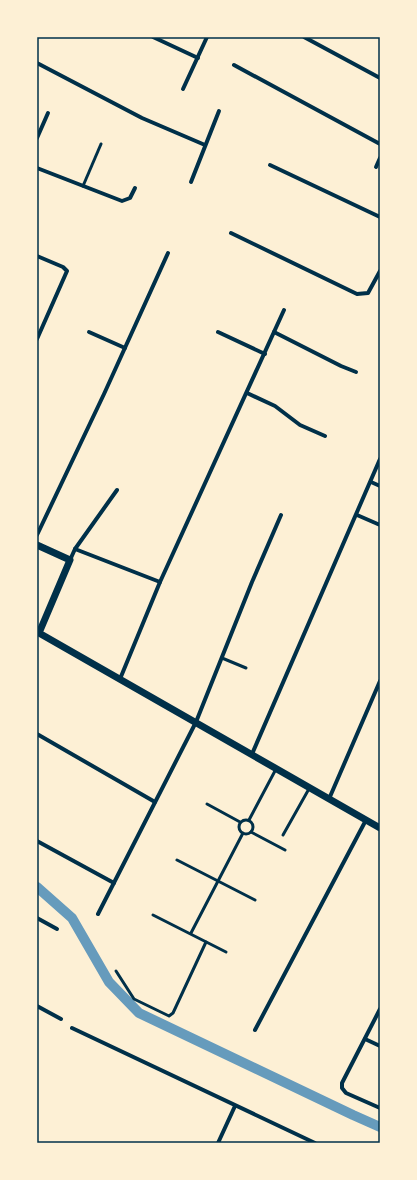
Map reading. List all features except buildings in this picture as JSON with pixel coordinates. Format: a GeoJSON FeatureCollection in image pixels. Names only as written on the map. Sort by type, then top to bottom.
{"type":"FeatureCollection","features":[{"type":"Feature","properties":{"kind":"street"},"geometry":{"type":"LineString","coordinates":[[153,37],[198,58]]}},
{"type":"Feature","properties":{"kind":"street"},"geometry":{"type":"LineString","coordinates":[[183,88],[207,37]]}},
{"type":"Feature","properties":{"kind":"street"},"geometry":{"type":"LineString","coordinates":[[304,37],[380,78]]}},
{"type":"Feature","properties":{"kind":"street"},"geometry":{"type":"LineString","coordinates":[[37,63],[142,118],[205,145]]}},
{"type":"Feature","properties":{"kind":"street"},"geometry":{"type":"LineString","coordinates":[[234,65],[380,144]]}},
{"type":"Feature","properties":{"kind":"street"},"geometry":{"type":"LineString","coordinates":[[191,182],[219,111]]}},
{"type":"Feature","properties":{"kind":"street"},"geometry":{"type":"LineString","coordinates":[[37,138],[48,113]]}},
{"type":"Feature","properties":{"kind":"street"},"geometry":{"type":"LineString","coordinates":[[376,167],[380,158]]}},
{"type":"Feature","properties":{"kind":"street"},"geometry":{"type":"LineString","coordinates":[[270,165],[380,217]]}},
{"type":"Feature","properties":{"kind":"street"},"geometry":{"type":"LineString","coordinates":[[37,168],[122,201],[130,198],[135,188]]}},
{"type":"Feature","properties":{"kind":"street"},"geometry":{"type":"LineString","coordinates":[[232,233],[357,294],[368,293],[379,278],[380,271]]}},
{"type":"Feature","properties":{"kind":"street"},"geometry":{"type":"LineString","coordinates":[[37,535],[168,253]]}},
{"type":"Feature","properties":{"kind":"street"},"geometry":{"type":"LineString","coordinates":[[37,256],[63,267],[67,271],[37,339]]}},
{"type":"Feature","properties":{"kind":"street"},"geometry":{"type":"LineString","coordinates":[[120,679],[160,582],[284,310]]}},
{"type":"Feature","properties":{"kind":"street"},"geometry":{"type":"LineString","coordinates":[[89,332],[125,348]]}},
{"type":"Feature","properties":{"kind":"street"},"geometry":{"type":"LineString","coordinates":[[218,332],[265,354]]}},
{"type":"Feature","properties":{"kind":"street"},"geometry":{"type":"LineString","coordinates":[[274,332],[356,372]]}},
{"type":"Feature","properties":{"kind":"street"},"geometry":{"type":"LineString","coordinates":[[247,393],[275,406],[300,425],[325,436]]}},
{"type":"Feature","properties":{"kind":"street"},"geometry":{"type":"LineString","coordinates":[[252,754],[380,460]]}},
{"type":"Feature","properties":{"kind":"street"},"geometry":{"type":"LineString","coordinates":[[370,482],[380,486]]}},
{"type":"Feature","properties":{"kind":"street"},"geometry":{"type":"LineString","coordinates":[[117,490],[75,549],[38,632],[380,828]]}},
{"type":"Feature","properties":{"kind":"street"},"geometry":{"type":"LineString","coordinates":[[98,914],[196,722],[252,582],[281,515]]}},
{"type":"Feature","properties":{"kind":"street"},"geometry":{"type":"LineString","coordinates":[[357,515],[380,525]]}},
{"type":"Feature","properties":{"kind":"street"},"geometry":{"type":"LineString","coordinates":[[37,545],[70,560]]}},
{"type":"Feature","properties":{"kind":"street"},"geometry":{"type":"LineString","coordinates":[[75,549],[160,582]]}},
{"type":"Feature","properties":{"kind":"street"},"geometry":{"type":"LineString","coordinates":[[329,799],[380,681]]}},
{"type":"Feature","properties":{"kind":"street"},"geometry":{"type":"LineString","coordinates":[[37,734],[155,802]]}},
{"type":"Feature","properties":{"kind":"street"},"geometry":{"type":"LineString","coordinates":[[255,1030],[366,820]]}},
{"type":"Feature","properties":{"kind":"street"},"geometry":{"type":"LineString","coordinates":[[37,841],[114,883]]}},
{"type":"Feature","properties":{"kind":"street"},"geometry":{"type":"LineString","coordinates":[[37,918],[57,929]]}},
{"type":"Feature","properties":{"kind":"street"},"geometry":{"type":"LineString","coordinates":[[37,1006],[61,1019]]}},
{"type":"Feature","properties":{"kind":"street"},"geometry":{"type":"LineString","coordinates":[[380,1009],[342,1083],[342,1088],[346,1092],[380,1108]]}},
{"type":"Feature","properties":{"kind":"street"},"geometry":{"type":"LineString","coordinates":[[72,1028],[316,1143]]}},
{"type":"Feature","properties":{"kind":"street"},"geometry":{"type":"LineString","coordinates":[[365,1039],[380,1046]]}},
{"type":"Feature","properties":{"kind":"street"},"geometry":{"type":"LineString","coordinates":[[218,1143],[235,1106]]}},
{"type":"Feature","properties":{"kind":"lane"},"geometry":{"type":"LineString","coordinates":[[83,186],[101,144]]}},
{"type":"Feature","properties":{"kind":"lane"},"geometry":{"type":"LineString","coordinates":[[222,658],[246,668]]}},
{"type":"Feature","properties":{"kind":"lane"},"geometry":{"type":"LineString","coordinates":[[249,820],[277,769]]}},
{"type":"Feature","properties":{"kind":"lane"},"geometry":{"type":"LineString","coordinates":[[283,835],[310,787]]}},
{"type":"Feature","properties":{"kind":"lane"},"geometry":{"type":"LineString","coordinates":[[207,804],[240,822],[249,820]]}},
{"type":"Feature","properties":{"kind":"lane"},"geometry":{"type":"LineString","coordinates":[[249,820],[253,828],[251,832]]}},
{"type":"Feature","properties":{"kind":"lane"},"geometry":{"type":"LineString","coordinates":[[240,822],[240,830],[243,833]]}},
{"type":"Feature","properties":{"kind":"lane"},"geometry":{"type":"LineString","coordinates":[[243,833],[247,834],[251,832],[285,850]]}},
{"type":"Feature","properties":{"kind":"lane"},"geometry":{"type":"LineString","coordinates":[[191,933],[217,880],[243,833]]}},
{"type":"Feature","properties":{"kind":"lane"},"geometry":{"type":"LineString","coordinates":[[177,860],[255,900]]}},
{"type":"Feature","properties":{"kind":"lane"},"geometry":{"type":"LineString","coordinates":[[153,915],[226,952]]}},
{"type":"Feature","properties":{"kind":"lane"},"geometry":{"type":"LineString","coordinates":[[116,971],[134,999],[169,1016],[173,1013],[206,942]]}},
{"type":"Feature","properties":{"kind":"waterway"},"geometry":{"type":"LineString","coordinates":[[37,887],[72,918],[109,982],[139,1013],[380,1127]]}}]}
